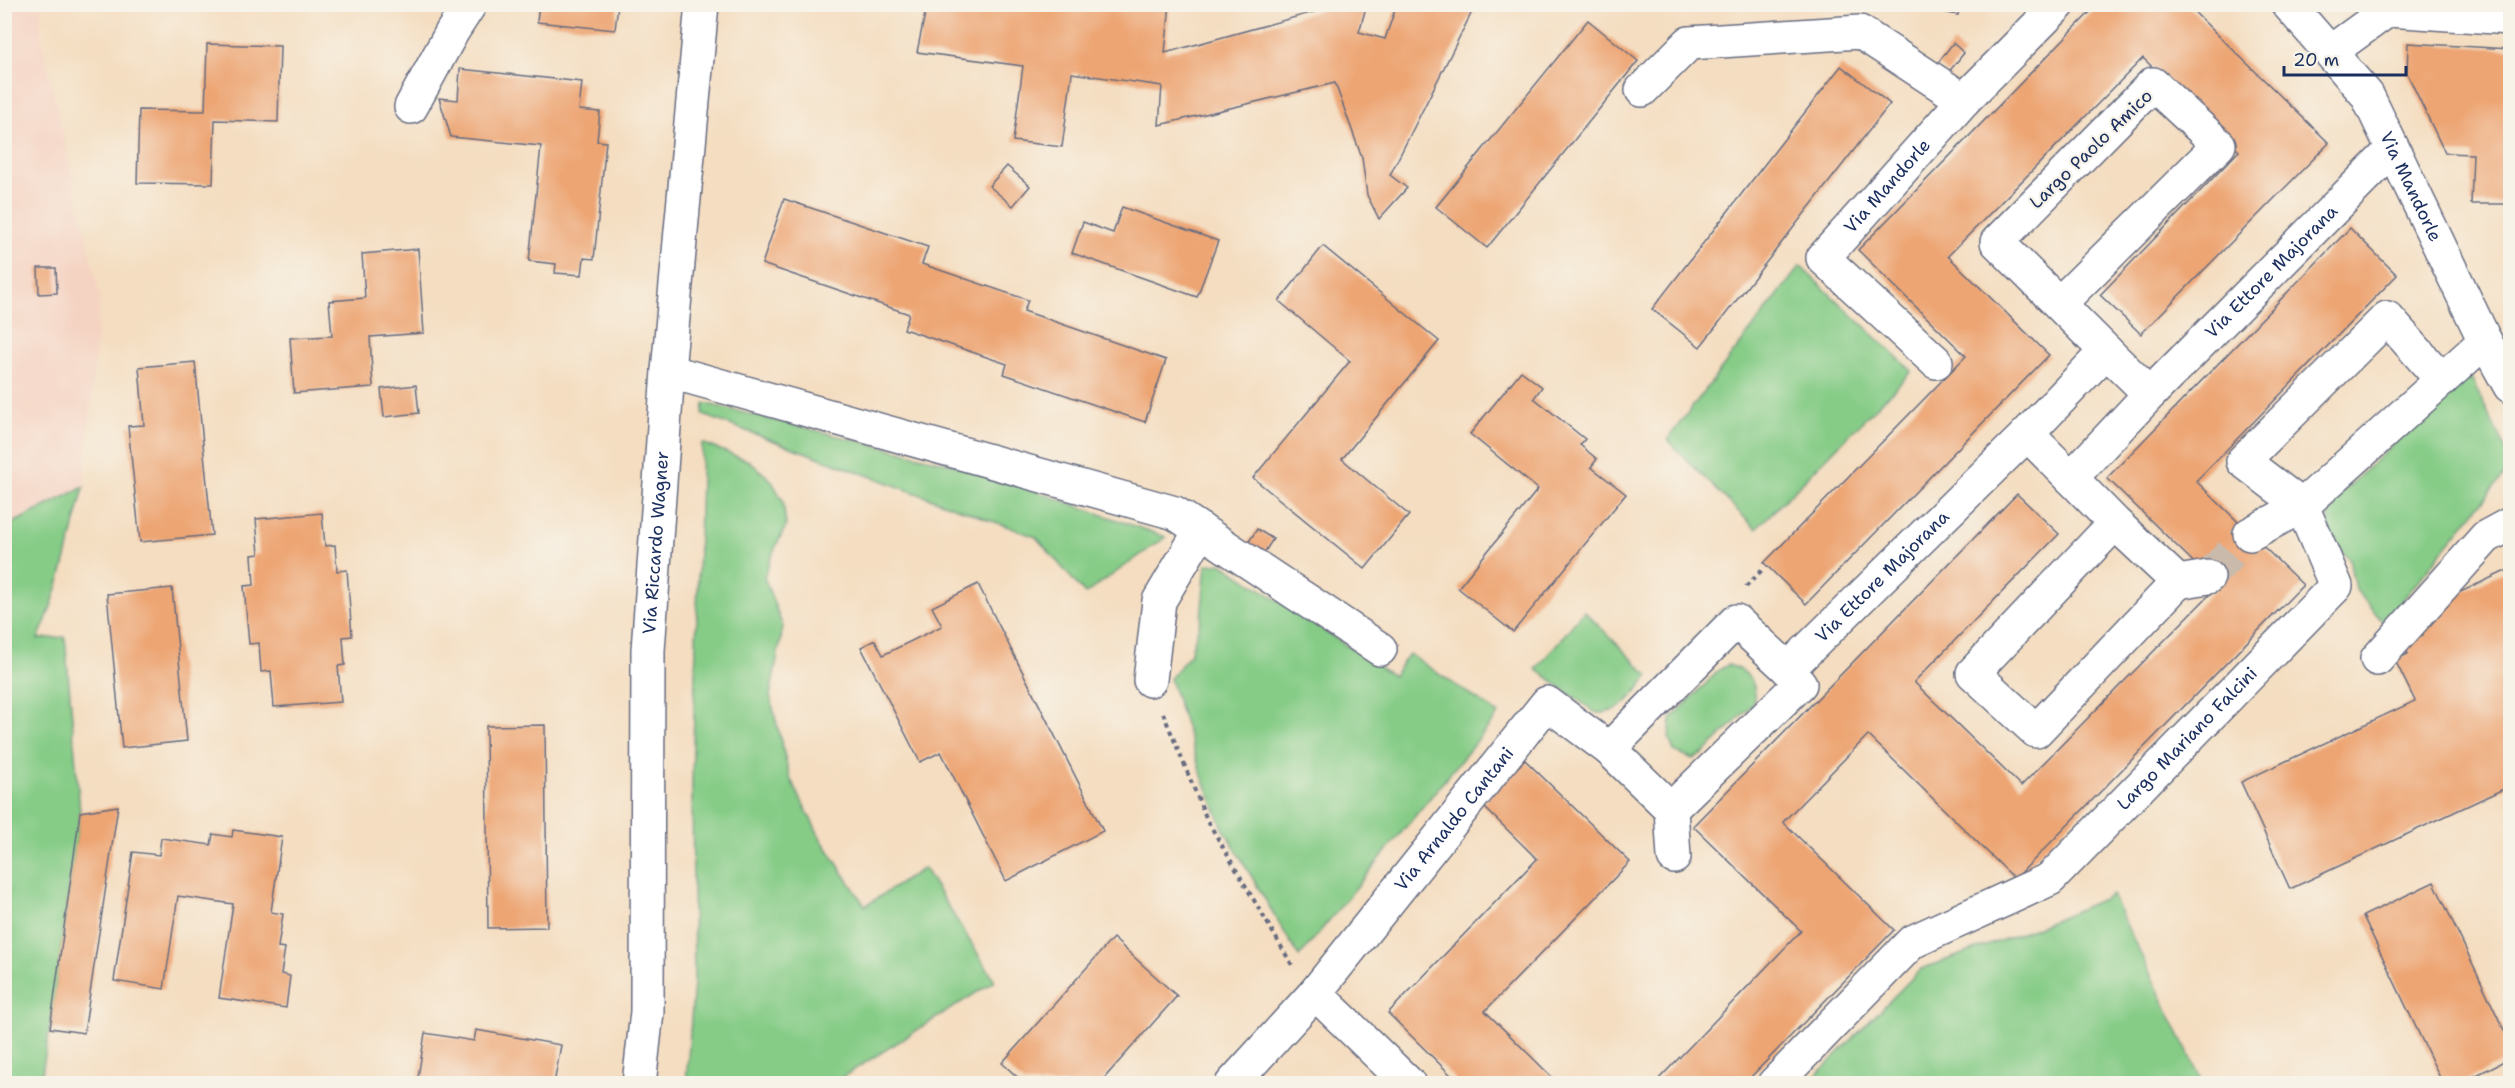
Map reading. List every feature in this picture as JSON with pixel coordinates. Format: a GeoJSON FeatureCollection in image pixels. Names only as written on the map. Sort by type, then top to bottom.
{"type":"FeatureCollection","features":[{"type":"Feature","properties":{"kind":"street"},"geometry":{"type":"LineString","coordinates":[[411,106],[470,4]]}},
{"type":"Feature","properties":{"kind":"street","name":"Via Riccardo Wagner"},"geometry":{"type":"LineString","coordinates":[[639,1083],[647,1012],[648,650],[668,371],[702,4]]}},
{"type":"Feature","properties":{"kind":"street","name":"Via Mandorle"},"geometry":{"type":"LineString","coordinates":[[1936,362],[1823,258],[1964,100],[2059,4]]}},
{"type":"Feature","properties":{"kind":"street","name":"Via Mandorle"},"geometry":{"type":"LineString","coordinates":[[2288,4],[2367,95],[2485,341],[2508,375]]}},
{"type":"Feature","properties":{"kind":"street"},"geometry":{"type":"LineString","coordinates":[[2330,52],[2388,10],[2511,18]]}},
{"type":"Feature","properties":{"kind":"street"},"geometry":{"type":"LineString","coordinates":[[1642,90],[1689,42],[1860,32],[1964,100]]}},
{"type":"Feature","properties":{"kind":"street","name":"Largo Paolo Amico"},"geometry":{"type":"LineString","coordinates":[[2153,84],[2219,145],[2060,303],[1997,242],[2153,84]]}},
{"type":"Feature","properties":{"kind":"street","name":"Via Ettore Majorana"},"geometry":{"type":"LineString","coordinates":[[2072,478],[2150,394],[2393,149]]}},
{"type":"Feature","properties":{"kind":"street"},"geometry":{"type":"LineString","coordinates":[[2060,303],[2150,394]]}},
{"type":"Feature","properties":{"kind":"street"},"geometry":{"type":"LineString","coordinates":[[2302,506],[2244,461],[2387,318],[2442,380]]}},
{"type":"Feature","properties":{"kind":"street"},"geometry":{"type":"LineString","coordinates":[[2250,534],[2302,506],[2485,341]]}},
{"type":"Feature","properties":{"kind":"street","name":"Via Ettore Majorana"},"geometry":{"type":"LineString","coordinates":[[1788,669],[2026,434],[2106,351]]}},
{"type":"Feature","properties":{"kind":"street"},"geometry":{"type":"LineString","coordinates":[[668,371],[1175,513],[1380,649]]}},
{"type":"Feature","properties":{"kind":"street"},"geometry":{"type":"LineString","coordinates":[[2026,434],[2115,523],[2193,579],[2036,731],[1974,673],[2115,523]]}},
{"type":"Feature","properties":{"kind":"street","name":"Largo Mariano Falcini"},"geometry":{"type":"LineString","coordinates":[[1774,1083],[1911,942],[2050,879],[2336,586],[2302,506]]}},
{"type":"Feature","properties":{"kind":"street"},"geometry":{"type":"LineString","coordinates":[[2377,659],[2486,537],[2511,524]]}},
{"type":"Feature","properties":{"kind":"street"},"geometry":{"type":"LineString","coordinates":[[1150,680],[1159,601],[1201,530]]}},
{"type":"Feature","properties":{"kind":"street"},"geometry":{"type":"LineString","coordinates":[[1671,809],[1800,684],[1788,669],[1736,621],[1610,748],[1671,809],[1674,856]]}},
{"type":"Feature","properties":{"kind":"street","name":"Via Arnaldo Cantani"},"geometry":{"type":"LineString","coordinates":[[1315,993],[1547,703],[1610,748]]}},
{"type":"Feature","properties":{"kind":"street"},"geometry":{"type":"LineString","coordinates":[[1232,1083],[1315,993],[1409,1083]]}},
{"type":"Feature","properties":{"kind":"path"},"geometry":{"type":"LineString","coordinates":[[1747,586],[1762,570]]}},
{"type":"Feature","properties":{"kind":"path"},"geometry":{"type":"LineString","coordinates":[[1150,680],[1207,820],[1282,950]]}},
{"type":"Feature","properties":{"kind":"shaded area"},"geometry":{"type":"Polygon","coordinates":[[[5,5],[41,5],[41,36],[100,297],[84,487],[5,527],[5,5]]]}},
{"type":"Feature","properties":{"kind":"green space"},"geometry":{"type":"Polygon","coordinates":[[[1800,266],[1912,371],[1756,529],[1667,440],[1800,266]]]}},
{"type":"Feature","properties":{"kind":"green space"},"geometry":{"type":"Polygon","coordinates":[[[2468,371],[2510,459],[2510,468],[2384,623],[2355,589],[2349,559],[2329,537],[2329,516],[2336,499],[2468,371]]]}},
{"type":"Feature","properties":{"kind":"green space"},"geometry":{"type":"Polygon","coordinates":[[[704,403],[972,469],[1166,537],[1085,594],[1036,537],[703,415],[704,403]]]}},
{"type":"Feature","properties":{"kind":"green space"},"geometry":{"type":"Polygon","coordinates":[[[702,443],[749,461],[771,480],[783,501],[786,526],[764,577],[783,627],[770,696],[790,778],[821,839],[865,906],[924,868],[995,981],[833,1083],[686,1083],[694,982],[692,782],[702,443]]]}},
{"type":"Feature","properties":{"kind":"green space"},"geometry":{"type":"Polygon","coordinates":[[[84,487],[59,583],[38,639],[65,637],[80,812],[50,1028],[40,1083],[5,1084],[5,527],[84,487]]]}},
{"type":"Feature","properties":{"kind":"green space"},"geometry":{"type":"Polygon","coordinates":[[[1221,563],[1393,676],[1409,654],[1499,714],[1299,957],[1223,828],[1203,778],[1170,679],[1190,654],[1201,619],[1206,565],[1221,563]]]}},
{"type":"Feature","properties":{"kind":"green space"},"geometry":{"type":"Polygon","coordinates":[[[1584,611],[1649,676],[1627,702],[1605,712],[1596,713],[1536,669],[1584,611]]]}},
{"type":"Feature","properties":{"kind":"green space"},"geometry":{"type":"Polygon","coordinates":[[[1728,665],[1742,671],[1751,679],[1755,691],[1752,705],[1703,754],[1693,759],[1674,751],[1669,739],[1671,719],[1719,670],[1728,665]]]}},
{"type":"Feature","properties":{"kind":"green space"},"geometry":{"type":"Polygon","coordinates":[[[2112,895],[2203,1083],[1809,1083],[1921,969],[2036,928],[2112,895]]]}},
{"type":"Feature","properties":{"kind":"building"},"geometry":{"type":"Polygon","coordinates":[[[539,4],[618,4],[615,30],[537,22],[539,4]]]}},
{"type":"Feature","properties":{"kind":"building"},"geometry":{"type":"Polygon","coordinates":[[[927,4],[1170,4],[1165,53],[1325,9],[1326,4],[1367,4],[1359,32],[1385,39],[1397,4],[1476,4],[1390,175],[1407,188],[1379,219],[1367,195],[1362,158],[1335,83],[1159,125],[1162,86],[1072,73],[1062,147],[1013,141],[1023,66],[917,52],[927,4]]]}},
{"type":"Feature","properties":{"kind":"building"},"geometry":{"type":"Polygon","coordinates":[[[1904,4],[1960,4],[1958,15],[1904,4]]]}},
{"type":"Feature","properties":{"kind":"building"},"geometry":{"type":"Polygon","coordinates":[[[2098,4],[2186,4],[2329,143],[2141,334],[2100,295],[2239,151],[2143,58],[1948,256],[2049,355],[1806,604],[1764,563],[1966,356],[1858,250],[2098,4]]]}},
{"type":"Feature","properties":{"kind":"building"},"geometry":{"type":"Polygon","coordinates":[[[1588,20],[1638,61],[1487,248],[1436,207],[1588,20]]]}},
{"type":"Feature","properties":{"kind":"building"},"geometry":{"type":"Polygon","coordinates":[[[1953,43],[1964,53],[1948,73],[1937,64],[1953,43]]]}},
{"type":"Feature","properties":{"kind":"building"},"geometry":{"type":"Polygon","coordinates":[[[2408,43],[2510,49],[2510,204],[2471,204],[2473,154],[2445,153],[2407,73],[2408,43]]]}},
{"type":"Feature","properties":{"kind":"building"},"geometry":{"type":"Polygon","coordinates":[[[207,44],[280,46],[278,122],[215,120],[213,184],[137,183],[139,110],[205,111],[207,44]]]}},
{"type":"Feature","properties":{"kind":"building"},"geometry":{"type":"Polygon","coordinates":[[[1841,66],[1890,104],[1700,347],[1652,309],[1841,66]]]}},
{"type":"Feature","properties":{"kind":"building"},"geometry":{"type":"Polygon","coordinates":[[[460,69],[582,82],[579,110],[600,112],[597,141],[606,142],[594,259],[584,258],[582,275],[555,273],[556,264],[529,261],[541,146],[451,137],[439,98],[458,100],[460,69]]]}},
{"type":"Feature","properties":{"kind":"building"},"geometry":{"type":"Polygon","coordinates":[[[1007,166],[1030,186],[1013,206],[989,186],[1007,166]]]}},
{"type":"Feature","properties":{"kind":"building"},"geometry":{"type":"Polygon","coordinates":[[[784,199],[928,247],[922,264],[1028,300],[1024,311],[1166,360],[1145,422],[1004,374],[1007,364],[904,329],[909,314],[762,264],[784,199]]]}},
{"type":"Feature","properties":{"kind":"building"},"geometry":{"type":"Polygon","coordinates":[[[1122,207],[1218,241],[1197,297],[1072,253],[1083,222],[1113,233],[1122,207]]]}},
{"type":"Feature","properties":{"kind":"building"},"geometry":{"type":"Polygon","coordinates":[[[2350,228],[2397,275],[2196,481],[2303,585],[2015,879],[1868,735],[1783,822],[1894,930],[1744,1084],[1654,1084],[1801,931],[1693,826],[2017,494],[2059,534],[1914,682],[2021,786],[2218,586],[2107,478],[2350,228]]]}},
{"type":"Feature","properties":{"kind":"building"},"geometry":{"type":"Polygon","coordinates":[[[1323,246],[1439,341],[1342,459],[1409,515],[1365,569],[1253,478],[1350,361],[1279,301],[1323,246]]]}},
{"type":"Feature","properties":{"kind":"building"},"geometry":{"type":"Polygon","coordinates":[[[418,249],[424,333],[370,337],[373,387],[294,393],[290,338],[332,336],[329,301],[365,298],[362,254],[418,249]]]}},
{"type":"Feature","properties":{"kind":"building"},"geometry":{"type":"Polygon","coordinates":[[[38,268],[56,268],[57,293],[39,294],[38,268]]]}},
{"type":"Feature","properties":{"kind":"building"},"geometry":{"type":"Polygon","coordinates":[[[195,362],[212,535],[140,542],[128,426],[144,425],[139,367],[195,362]]]}},
{"type":"Feature","properties":{"kind":"building"},"geometry":{"type":"Polygon","coordinates":[[[1521,371],[1542,387],[1534,398],[1585,439],[1580,445],[1597,459],[1591,467],[1626,494],[1513,632],[1458,588],[1538,489],[1470,434],[1521,371]]]}},
{"type":"Feature","properties":{"kind":"building"},"geometry":{"type":"Polygon","coordinates":[[[416,385],[419,413],[384,417],[381,389],[416,385]]]}},
{"type":"Feature","properties":{"kind":"building"},"geometry":{"type":"Polygon","coordinates":[[[322,513],[325,546],[335,545],[337,571],[347,570],[352,636],[343,637],[345,665],[338,666],[341,702],[274,707],[271,671],[261,672],[259,643],[249,644],[244,586],[254,585],[252,555],[259,554],[256,519],[322,513]]]}},
{"type":"Feature","properties":{"kind":"building"},"geometry":{"type":"Polygon","coordinates":[[[1257,529],[1273,539],[1264,553],[1248,543],[1257,529]]]}},
{"type":"Feature","properties":{"kind":"building"},"geometry":{"type":"Polygon","coordinates":[[[2510,569],[2510,786],[2290,889],[2241,782],[2415,701],[2395,660],[2408,654],[2403,644],[2423,635],[2419,627],[2435,620],[2431,611],[2441,601],[2510,569]]]}},
{"type":"Feature","properties":{"kind":"building"},"geometry":{"type":"Polygon","coordinates":[[[978,584],[1103,831],[1006,881],[941,752],[920,762],[861,647],[875,640],[883,655],[942,626],[932,607],[978,584]]]}},
{"type":"Feature","properties":{"kind":"building"},"geometry":{"type":"Polygon","coordinates":[[[172,588],[187,741],[122,748],[107,594],[172,588]]]}},
{"type":"Feature","properties":{"kind":"building"},"geometry":{"type":"Polygon","coordinates":[[[545,725],[547,927],[488,928],[486,726],[545,725]]]}},
{"type":"Feature","properties":{"kind":"building"},"geometry":{"type":"Polygon","coordinates":[[[1525,760],[1630,862],[1485,1011],[1559,1084],[1460,1084],[1388,1013],[1537,859],[1481,804],[1525,760]]]}},
{"type":"Feature","properties":{"kind":"building"},"geometry":{"type":"Polygon","coordinates":[[[118,806],[84,1033],[50,1028],[80,812],[118,806]]]}},
{"type":"Feature","properties":{"kind":"building"},"geometry":{"type":"Polygon","coordinates":[[[233,830],[282,837],[271,912],[283,914],[278,947],[285,948],[281,974],[290,976],[286,1008],[219,998],[233,904],[178,896],[164,989],[114,981],[133,852],[159,855],[161,838],[211,845],[213,834],[232,837],[233,830]]]}},
{"type":"Feature","properties":{"kind":"building"},"geometry":{"type":"Polygon","coordinates":[[[2434,882],[2510,1043],[2510,1058],[2459,1084],[2443,1084],[2363,916],[2434,882]]]}},
{"type":"Feature","properties":{"kind":"building"},"geometry":{"type":"Polygon","coordinates":[[[1113,938],[1177,996],[1099,1084],[1025,1084],[1002,1063],[1113,938]]]}},
{"type":"Feature","properties":{"kind":"building"},"geometry":{"type":"Polygon","coordinates":[[[476,1030],[561,1045],[554,1084],[417,1084],[425,1033],[474,1041],[476,1030]]]}},
{"type":"Feature","properties":{"kind":"tunnel"},"geometry":{"type":"LineString","coordinates":[[2208,577],[2250,534]]}}]}
